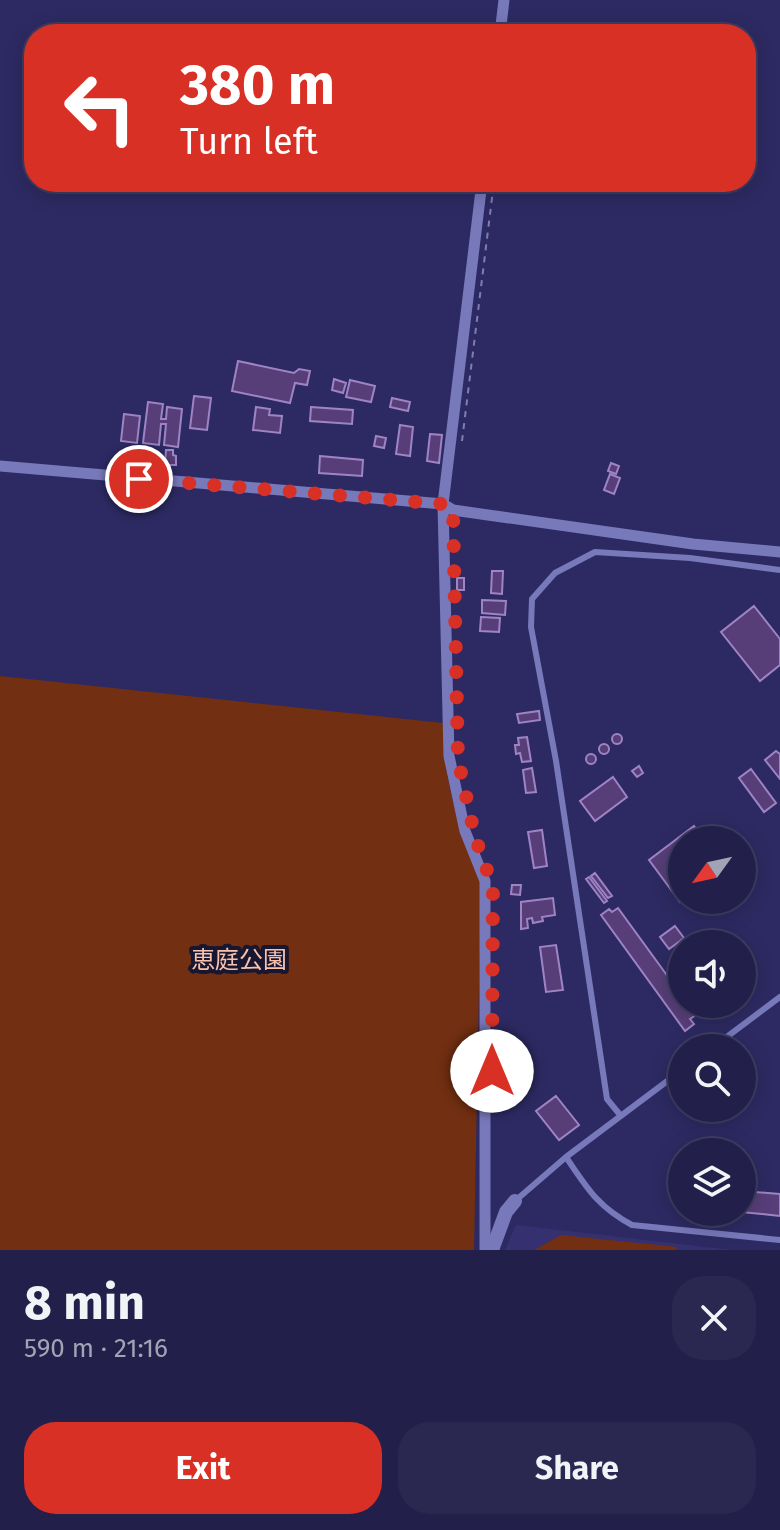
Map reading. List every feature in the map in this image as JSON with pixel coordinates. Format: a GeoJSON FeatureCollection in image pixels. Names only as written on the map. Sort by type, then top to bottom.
{"type":"FeatureCollection","features":[{"type":"Feature","properties":{"kind":"street"},"geometry":{"type":"LineString","coordinates":[[501,24],[504,0]]}},
{"type":"Feature","properties":{"kind":"street"},"geometry":{"type":"LineString","coordinates":[[481,192],[443,504],[449,756],[465,831],[485,881],[485,1250]]}},
{"type":"Feature","properties":{"kind":"street"},"geometry":{"type":"LineString","coordinates":[[0,466],[443,504],[453,510],[693,544],[780,552]]}},
{"type":"Feature","properties":{"kind":"street"},"geometry":{"type":"LineString","coordinates":[[492,1250],[506,1212],[515,1201]]}},
{"type":"Feature","properties":{"kind":"lane"},"geometry":{"type":"LineString","coordinates":[[621,1116],[607,1099],[556,761],[531,627],[532,599],[555,573],[595,552],[690,558],[780,570]]}},
{"type":"Feature","properties":{"kind":"lane"},"geometry":{"type":"LineString","coordinates":[[731,1034],[780,997]]}},
{"type":"Feature","properties":{"kind":"lane"},"geometry":{"type":"LineString","coordinates":[[515,1201],[566,1157],[668,1081]]}},
{"type":"Feature","properties":{"kind":"lane"},"geometry":{"type":"LineString","coordinates":[[566,1157],[590,1193],[610,1214],[632,1225],[780,1240]]}},
{"type":"Feature","properties":{"kind":"path"},"geometry":{"type":"LineString","coordinates":[[461,448],[493,192]]}},
{"type":"Feature","properties":{"kind":"shaded area"},"geometry":{"type":"Polygon","coordinates":[[[516,1225],[731,1250],[505,1250],[516,1225]]]}},
{"type":"Feature","properties":{"kind":"green space","name":"恵庭公園"},"geometry":{"type":"Polygon","coordinates":[[[0,676],[443,723],[449,784],[481,881],[474,1250],[0,1250],[0,676]]]}},
{"type":"Feature","properties":{"kind":"green space"},"geometry":{"type":"Polygon","coordinates":[[[561,1235],[677,1247],[676,1250],[534,1250],[561,1235]]]}},
{"type":"Feature","properties":{"kind":"building"},"geometry":{"type":"Polygon","coordinates":[[[238,361],[294,373],[299,369],[310,371],[307,385],[295,383],[290,403],[232,391],[238,361]]]}},
{"type":"Feature","properties":{"kind":"building"},"geometry":{"type":"Polygon","coordinates":[[[334,379],[346,383],[343,393],[332,390],[334,379]]]}},
{"type":"Feature","properties":{"kind":"building"},"geometry":{"type":"Polygon","coordinates":[[[350,380],[375,386],[371,402],[346,397],[350,380]]]}},
{"type":"Feature","properties":{"kind":"building"},"geometry":{"type":"Polygon","coordinates":[[[194,396],[211,398],[207,430],[190,428],[194,396]]]}},
{"type":"Feature","properties":{"kind":"building"},"geometry":{"type":"Polygon","coordinates":[[[392,398],[410,402],[408,411],[390,407],[392,398]]]}},
{"type":"Feature","properties":{"kind":"building"},"geometry":{"type":"Polygon","coordinates":[[[148,402],[163,404],[161,419],[166,419],[167,407],[182,409],[178,447],[164,445],[166,424],[161,424],[159,445],[143,443],[148,402]]]}},
{"type":"Feature","properties":{"kind":"building"},"geometry":{"type":"Polygon","coordinates":[[[256,407],[270,409],[269,415],[282,416],[280,433],[253,430],[256,407]]]}},
{"type":"Feature","properties":{"kind":"building"},"geometry":{"type":"Polygon","coordinates":[[[311,407],[353,410],[352,424],[310,421],[311,407]]]}},
{"type":"Feature","properties":{"kind":"building"},"geometry":{"type":"Polygon","coordinates":[[[124,414],[140,416],[137,443],[121,441],[124,414]]]}},
{"type":"Feature","properties":{"kind":"building"},"geometry":{"type":"Polygon","coordinates":[[[400,425],[413,427],[410,456],[396,454],[400,425]]]}},
{"type":"Feature","properties":{"kind":"building"},"geometry":{"type":"Polygon","coordinates":[[[430,434],[442,435],[439,463],[427,461],[430,434]]]}},
{"type":"Feature","properties":{"kind":"building"},"geometry":{"type":"Polygon","coordinates":[[[376,436],[386,438],[384,448],[374,446],[376,436]]]}},
{"type":"Feature","properties":{"kind":"building"},"geometry":{"type":"Polygon","coordinates":[[[166,450],[173,450],[176,465],[165,465],[166,450]]]}},
{"type":"Feature","properties":{"kind":"building"},"geometry":{"type":"Polygon","coordinates":[[[320,456],[363,460],[362,476],[319,473],[320,456]]]}},
{"type":"Feature","properties":{"kind":"building"},"geometry":{"type":"Polygon","coordinates":[[[611,463],[619,466],[616,474],[608,471],[611,463]]]}},
{"type":"Feature","properties":{"kind":"building"},"geometry":{"type":"Polygon","coordinates":[[[610,474],[620,478],[614,494],[604,490],[610,474]]]}},
{"type":"Feature","properties":{"kind":"building"},"geometry":{"type":"Polygon","coordinates":[[[492,571],[503,571],[502,594],[491,593],[492,571]]]}},
{"type":"Feature","properties":{"kind":"building"},"geometry":{"type":"Polygon","coordinates":[[[457,578],[464,578],[464,590],[457,590],[457,578]]]}},
{"type":"Feature","properties":{"kind":"building"},"geometry":{"type":"Polygon","coordinates":[[[482,600],[506,601],[505,615],[482,613],[482,600]]]}},
{"type":"Feature","properties":{"kind":"building"},"geometry":{"type":"Polygon","coordinates":[[[754,606],[780,639],[780,665],[760,681],[721,632],[754,606]]]}},
{"type":"Feature","properties":{"kind":"building"},"geometry":{"type":"Polygon","coordinates":[[[481,617],[500,618],[499,632],[480,631],[481,617]]]}},
{"type":"Feature","properties":{"kind":"building"},"geometry":{"type":"Polygon","coordinates":[[[539,711],[540,720],[519,723],[517,714],[539,711]]]}},
{"type":"Feature","properties":{"kind":"building"},"geometry":{"type":"Polygon","coordinates":[[[617,734],[622,739],[617,744],[612,739],[617,734]]]}},
{"type":"Feature","properties":{"kind":"building"},"geometry":{"type":"Polygon","coordinates":[[[527,737],[531,761],[522,762],[520,753],[516,754],[515,745],[519,745],[518,738],[527,737]]]}},
{"type":"Feature","properties":{"kind":"building"},"geometry":{"type":"Polygon","coordinates":[[[604,744],[609,749],[604,754],[599,749],[604,744]]]}},
{"type":"Feature","properties":{"kind":"building"},"geometry":{"type":"Polygon","coordinates":[[[776,751],[780,754],[780,779],[765,760],[776,751]]]}},
{"type":"Feature","properties":{"kind":"building"},"geometry":{"type":"Polygon","coordinates":[[[591,754],[596,759],[591,764],[586,759],[591,754]]]}},
{"type":"Feature","properties":{"kind":"building"},"geometry":{"type":"Polygon","coordinates":[[[639,766],[643,773],[637,777],[632,771],[639,766]]]}},
{"type":"Feature","properties":{"kind":"building"},"geometry":{"type":"Polygon","coordinates":[[[532,768],[536,792],[526,793],[523,770],[532,768]]]}},
{"type":"Feature","properties":{"kind":"building"},"geometry":{"type":"Polygon","coordinates":[[[751,769],[776,803],[764,812],[739,778],[751,769]]]}},
{"type":"Feature","properties":{"kind":"building"},"geometry":{"type":"Polygon","coordinates":[[[613,777],[627,797],[595,821],[580,801],[613,777]]]}},
{"type":"Feature","properties":{"kind":"building"},"geometry":{"type":"Polygon","coordinates":[[[542,830],[547,866],[534,868],[528,832],[542,830]]]}},
{"type":"Feature","properties":{"kind":"building"},"geometry":{"type":"Polygon","coordinates":[[[668,846],[668,886],[649,860],[668,846]]]}},
{"type":"Feature","properties":{"kind":"building"},"geometry":{"type":"Polygon","coordinates":[[[595,873],[612,896],[608,898],[591,876],[595,873]]]}},
{"type":"Feature","properties":{"kind":"building"},"geometry":{"type":"Polygon","coordinates":[[[589,877],[607,901],[604,903],[586,879],[589,877]]]}},
{"type":"Feature","properties":{"kind":"building"},"geometry":{"type":"Polygon","coordinates":[[[512,885],[521,885],[520,895],[511,894],[512,885]]]}},
{"type":"Feature","properties":{"kind":"building"},"geometry":{"type":"Polygon","coordinates":[[[553,898],[555,915],[542,917],[543,921],[533,923],[532,918],[527,919],[528,928],[521,929],[521,902],[553,898]]]}},
{"type":"Feature","properties":{"kind":"building"},"geometry":{"type":"Polygon","coordinates":[[[618,908],[668,977],[668,1008],[601,915],[609,909],[612,912],[618,908]]]}},
{"type":"Feature","properties":{"kind":"building"},"geometry":{"type":"Polygon","coordinates":[[[668,931],[668,948],[660,937],[668,931]]]}},
{"type":"Feature","properties":{"kind":"building"},"geometry":{"type":"Polygon","coordinates":[[[556,945],[563,990],[546,992],[540,947],[556,945]]]}},
{"type":"Feature","properties":{"kind":"building"},"geometry":{"type":"Polygon","coordinates":[[[676,1018],[692,1018],[694,1024],[685,1031],[676,1018]]]}},
{"type":"Feature","properties":{"kind":"building"},"geometry":{"type":"Polygon","coordinates":[[[556,1096],[579,1125],[559,1140],[536,1111],[556,1096]]]}},
{"type":"Feature","properties":{"kind":"building"},"geometry":{"type":"Polygon","coordinates":[[[756,1192],[780,1194],[780,1216],[756,1213],[756,1192]]]}},
{"type":"Feature","properties":{"kind":"route"},"geometry":{"type":"LineString","coordinates":[[139,479],[443,504],[453,510],[458,759],[475,837],[493,887],[492,1071]]}}]}
